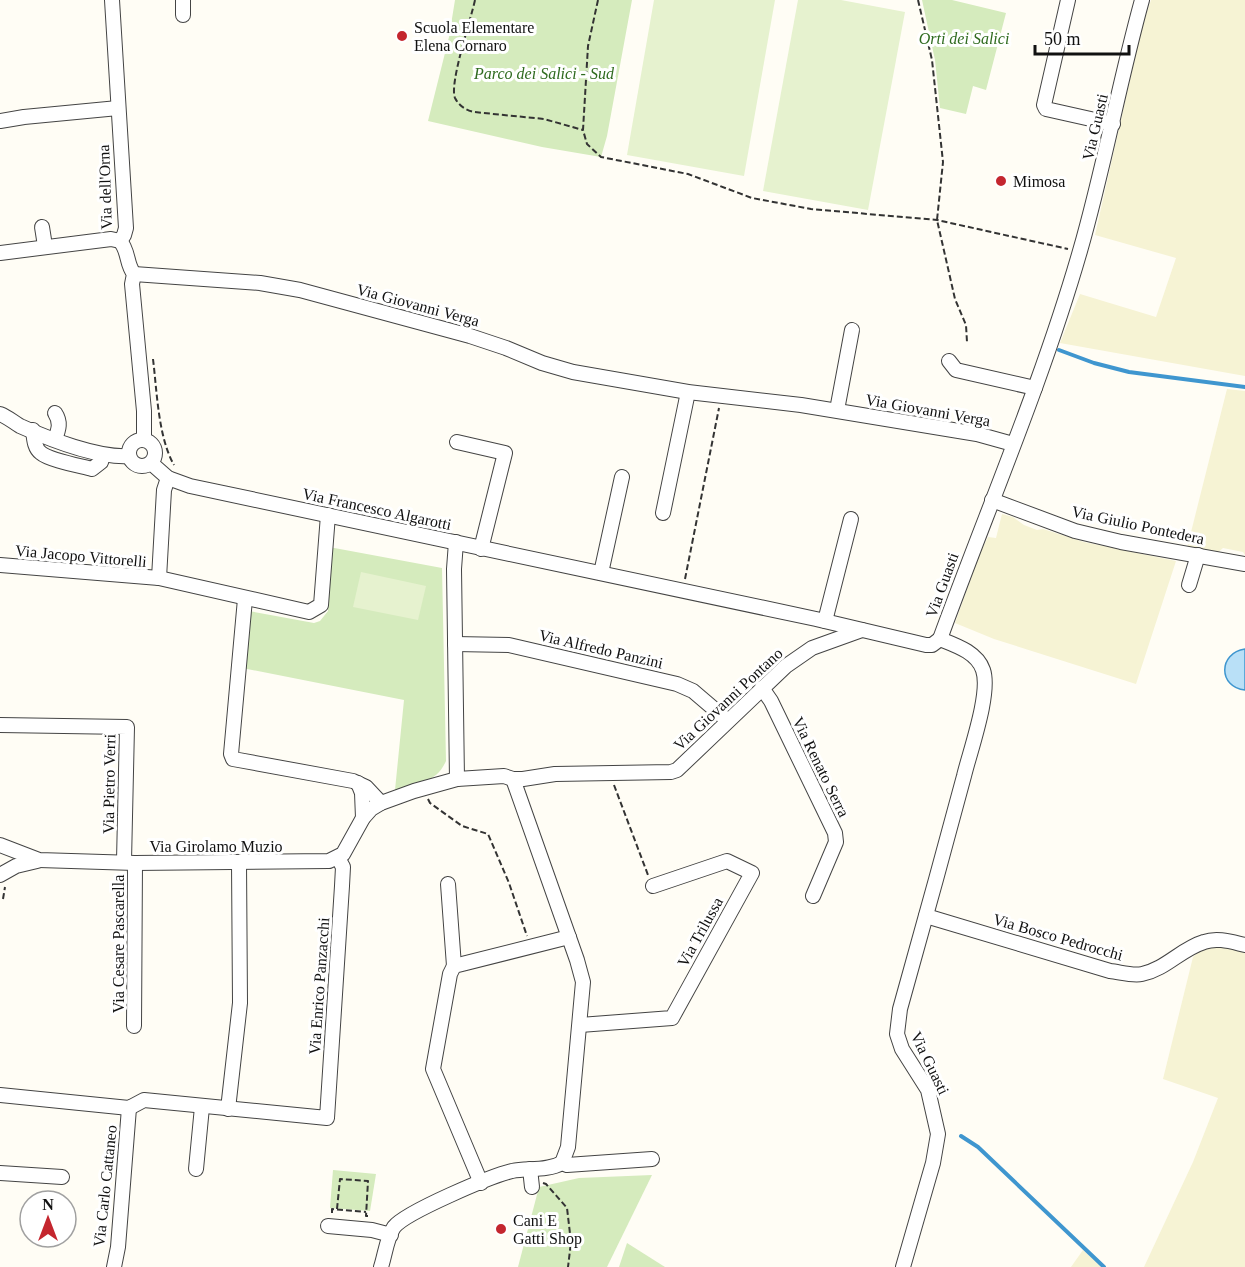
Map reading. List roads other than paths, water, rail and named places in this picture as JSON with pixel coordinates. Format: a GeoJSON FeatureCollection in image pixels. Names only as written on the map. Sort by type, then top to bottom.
{"type":"FeatureCollection","features":[{"type":"Feature","properties":{"kind":"street","name":"Via dell'Orna"},"geometry":{"type":"LineString","coordinates":[[112,0],[126,228],[120,241],[126,248],[130,269],[134,274],[132,284],[144,411],[144,440],[153,444],[155,449],[155,459],[151,463]]}},
{"type":"Feature","properties":{"kind":"street"},"geometry":{"type":"LineString","coordinates":[[183,0],[183,15]]}},
{"type":"Feature","properties":{"kind":"street"},"geometry":{"type":"LineString","coordinates":[[1068,0],[1044,105],[1046,109],[1113,124]]}},
{"type":"Feature","properties":{"kind":"street","name":"Via Guasti"},"geometry":{"type":"LineString","coordinates":[[903,1267],[933,1163],[938,1134],[928,1090],[902,1049],[897,1034],[900,1009],[977,724],[985,683],[984,671],[975,657],[940,639],[1035,388],[1080,252],[1142,0]]}},
{"type":"Feature","properties":{"kind":"street"},"geometry":{"type":"LineString","coordinates":[[0,121],[118,108]]}},
{"type":"Feature","properties":{"kind":"street"},"geometry":{"type":"LineString","coordinates":[[42,227],[45,246]]}},
{"type":"Feature","properties":{"kind":"street"},"geometry":{"type":"LineString","coordinates":[[0,253],[111,239],[120,241]]}},
{"type":"Feature","properties":{"kind":"street","name":"Via Giovanni Verga"},"geometry":{"type":"LineString","coordinates":[[134,274],[249,282],[300,290],[470,336],[573,372],[688,392],[801,405],[977,434],[1013,444]]}},
{"type":"Feature","properties":{"kind":"street"},"geometry":{"type":"LineString","coordinates":[[837,411],[852,330]]}},
{"type":"Feature","properties":{"kind":"street"},"geometry":{"type":"LineString","coordinates":[[949,361],[956,370],[1035,388]]}},
{"type":"Feature","properties":{"kind":"street"},"geometry":{"type":"LineString","coordinates":[[663,513],[688,392]]}},
{"type":"Feature","properties":{"kind":"street"},"geometry":{"type":"LineString","coordinates":[[55,413],[59,419],[55,439]]}},
{"type":"Feature","properties":{"kind":"street"},"geometry":{"type":"LineString","coordinates":[[3,415],[19,425],[103,455],[129,456]]}},
{"type":"Feature","properties":{"kind":"street"},"geometry":{"type":"LineString","coordinates":[[33,430],[35,445],[41,453],[66,462],[92,469],[101,462],[103,455]]}},
{"type":"Feature","properties":{"kind":"street"},"geometry":{"type":"LineString","coordinates":[[144,440],[134,442],[129,456],[132,461],[141,466],[151,463]]}},
{"type":"Feature","properties":{"kind":"street"},"geometry":{"type":"LineString","coordinates":[[457,442],[505,453],[481,549]]}},
{"type":"Feature","properties":{"kind":"street","name":"Via Francesco Algarotti"},"geometry":{"type":"LineString","coordinates":[[151,463],[175,475],[182,485],[825,621],[926,645],[932,645],[940,639]]}},
{"type":"Feature","properties":{"kind":"street"},"geometry":{"type":"LineString","coordinates":[[159,578],[164,490],[175,475]]}},
{"type":"Feature","properties":{"kind":"street"},"geometry":{"type":"LineString","coordinates":[[601,573],[622,477]]}},
{"type":"Feature","properties":{"kind":"street","name":"Via Giulio Pontedera"},"geometry":{"type":"LineString","coordinates":[[992,500],[1076,531],[1121,542],[1245,564]]}},
{"type":"Feature","properties":{"kind":"street","name":"Via Jacopo Vittorelli"},"geometry":{"type":"LineString","coordinates":[[0,565],[159,578],[309,612],[321,605],[328,515]]}},
{"type":"Feature","properties":{"kind":"street"},"geometry":{"type":"LineString","coordinates":[[825,621],[851,519]]}},
{"type":"Feature","properties":{"kind":"street"},"geometry":{"type":"LineString","coordinates":[[456,542],[454,569],[457,779]]}},
{"type":"Feature","properties":{"kind":"street"},"geometry":{"type":"LineString","coordinates":[[1189,585],[1198,555]]}},
{"type":"Feature","properties":{"kind":"street"},"geometry":{"type":"LineString","coordinates":[[245,599],[231,754],[233,759],[358,783],[366,787],[381,803],[363,818],[347,849],[338,858]]}},
{"type":"Feature","properties":{"kind":"street","name":"Via Giovanni Pontano"},"geometry":{"type":"LineString","coordinates":[[381,803],[457,779],[504,776],[513,779],[533,779],[555,774],[664,774],[676,770],[786,666],[812,648],[862,630]]}},
{"type":"Feature","properties":{"kind":"street","name":"Via Alfredo Panzini"},"geometry":{"type":"LineString","coordinates":[[455,644],[509,645],[676,684],[693,691],[727,720]]}},
{"type":"Feature","properties":{"kind":"street","name":"Via Renato Serra"},"geometry":{"type":"LineString","coordinates":[[762,688],[771,701],[835,833],[836,842],[813,896]]}},
{"type":"Feature","properties":{"kind":"street","name":"Via Pietro Verri"},"geometry":{"type":"LineString","coordinates":[[0,725],[127,727],[129,862]]}},
{"type":"Feature","properties":{"kind":"street"},"geometry":{"type":"LineString","coordinates":[[381,1267],[393,1228],[407,1216],[510,1172],[531,1179],[562,1163],[568,1147],[583,982],[513,779]]}},
{"type":"Feature","properties":{"kind":"street"},"geometry":{"type":"LineString","coordinates":[[358,783],[362,793],[363,818]]}},
{"type":"Feature","properties":{"kind":"street","name":"Via Girolamo Muzio"},"geometry":{"type":"LineString","coordinates":[[0,845],[39,860],[239,863],[320,862],[338,858]]}},
{"type":"Feature","properties":{"kind":"street","name":"Via Enrico Panzacchi"},"geometry":{"type":"LineString","coordinates":[[327,1118],[343,867],[338,858]]}},
{"type":"Feature","properties":{"kind":"street"},"geometry":{"type":"LineString","coordinates":[[0,875],[16,866],[39,860]]}},
{"type":"Feature","properties":{"kind":"street","name":"Via Trilussa"},"geometry":{"type":"LineString","coordinates":[[580,1025],[672,1018],[752,873],[727,861],[652,886]]}},
{"type":"Feature","properties":{"kind":"street","name":"Via Cesare Pascarella"},"geometry":{"type":"LineString","coordinates":[[129,862],[134,1026]]}},
{"type":"Feature","properties":{"kind":"street"},"geometry":{"type":"LineString","coordinates":[[228,1109],[240,1003],[239,863]]}},
{"type":"Feature","properties":{"kind":"street"},"geometry":{"type":"LineString","coordinates":[[448,884],[454,966],[450,974],[433,1069],[481,1183]]}},
{"type":"Feature","properties":{"kind":"street","name":"Via Bosco Pedrocchi"},"geometry":{"type":"LineString","coordinates":[[926,916],[1110,971],[1140,975],[1160,969],[1179,954],[1205,941],[1223,940],[1245,945]]}},
{"type":"Feature","properties":{"kind":"street"},"geometry":{"type":"LineString","coordinates":[[454,966],[569,937]]}},
{"type":"Feature","properties":{"kind":"street","name":"Via Carlo Cattaneo"},"geometry":{"type":"LineString","coordinates":[[0,1095],[129,1108],[144,1100],[327,1118]]}},
{"type":"Feature","properties":{"kind":"street"},"geometry":{"type":"LineString","coordinates":[[196,1169],[202,1107]]}},
{"type":"Feature","properties":{"kind":"street","name":"Via Carlo Cattaneo"},"geometry":{"type":"LineString","coordinates":[[114,1267],[118,1247],[129,1108]]}},
{"type":"Feature","properties":{"kind":"street"},"geometry":{"type":"LineString","coordinates":[[562,1163],[567,1165],[652,1159]]}},
{"type":"Feature","properties":{"kind":"street"},"geometry":{"type":"LineString","coordinates":[[0,1173],[62,1177]]}},
{"type":"Feature","properties":{"kind":"street"},"geometry":{"type":"LineString","coordinates":[[329,1226],[372,1230],[391,1235]]}},
{"type":"Feature","properties":{"kind":"water"},"geometry":{"type":"Polygon","coordinates":[[[1245,649],[1245,690],[1236,688],[1230,683],[1225,670],[1230,657],[1245,649]]]}},
{"type":"Feature","properties":{"kind":"waterway"},"geometry":{"type":"LineString","coordinates":[[1059,350],[1094,363],[1129,372],[1245,387]]}},
{"type":"Feature","properties":{"kind":"waterway"},"geometry":{"type":"LineString","coordinates":[[961,1136],[978,1147],[1104,1267]]}},
{"type":"Feature","properties":{"kind":"place","name":"Scuola Elementare Elena Cornaro"},"geometry":{"type":"Point","coordinates":[402,36]}},
{"type":"Feature","properties":{"kind":"place","name":"Mimosa"},"geometry":{"type":"Point","coordinates":[1001,181]}},
{"type":"Feature","properties":{"kind":"place","name":"Cani E Gatti Shop"},"geometry":{"type":"Point","coordinates":[501,1229]}},
{"type":"Feature","properties":{"kind":"park label","name":"Orti dei Salici"},"geometry":{"type":"Point","coordinates":[964,38]}},
{"type":"Feature","properties":{"kind":"park label","name":"Parco dei Salici - Sud"},"geometry":{"type":"Point","coordinates":[544,73]}}]}
